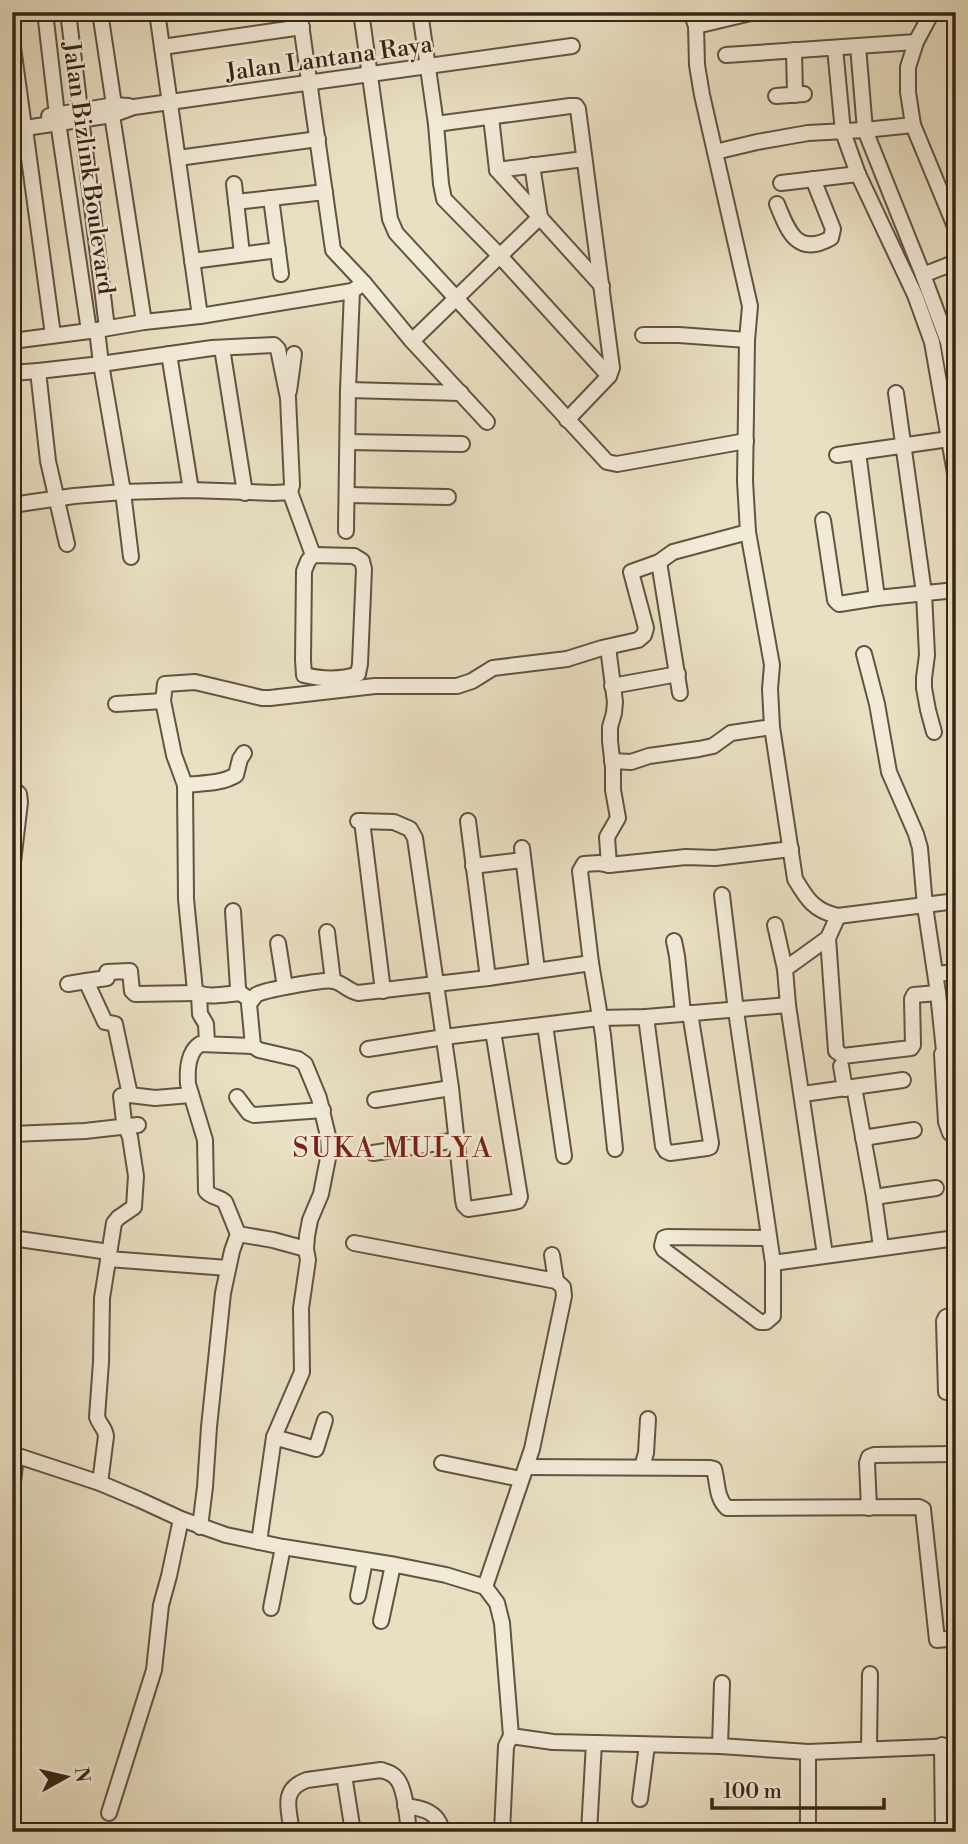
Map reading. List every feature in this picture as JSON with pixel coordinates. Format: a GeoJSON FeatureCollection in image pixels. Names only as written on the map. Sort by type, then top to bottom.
{"type":"FeatureCollection","features":[{"type":"Feature","properties":{"kind":"street","name":"Jalan Bizlink Boulevard"},"geometry":{"type":"LineString","coordinates":[[45,12],[58,119],[98,330]]}},
{"type":"Feature","properties":{"kind":"street","name":"Jalan Bizlink Boulevard"},"geometry":{"type":"LineString","coordinates":[[68,12],[81,115],[98,330]]}},
{"type":"Feature","properties":{"kind":"street"},"geometry":{"type":"LineString","coordinates":[[100,12],[144,322]]}},
{"type":"Feature","properties":{"kind":"street"},"geometry":{"type":"LineString","coordinates":[[157,12],[200,316]]}},
{"type":"Feature","properties":{"kind":"street"},"geometry":{"type":"LineString","coordinates":[[361,12],[390,219],[396,233],[607,463],[746,441]]}},
{"type":"Feature","properties":{"kind":"street"},"geometry":{"type":"LineString","coordinates":[[420,12],[444,199],[610,376]]}},
{"type":"Feature","properties":{"kind":"street"},"geometry":{"type":"LineString","coordinates":[[755,12],[693,19],[702,95],[750,306],[745,481],[748,532],[772,665],[772,727],[795,879],[805,897],[816,908],[838,916],[956,901]]}},
{"type":"Feature","properties":{"kind":"street"},"geometry":{"type":"LineString","coordinates":[[932,12],[916,42],[908,67],[908,92],[913,125],[956,229]]}},
{"type":"Feature","properties":{"kind":"street"},"geometry":{"type":"LineString","coordinates":[[162,47],[300,20],[332,250],[358,287],[487,422]]}},
{"type":"Feature","properties":{"kind":"street"},"geometry":{"type":"LineString","coordinates":[[12,40],[18,125],[53,335]]}},
{"type":"Feature","properties":{"kind":"street"},"geometry":{"type":"LineString","coordinates":[[726,55],[916,42]]}},
{"type":"Feature","properties":{"kind":"street","name":"Jalan Lantana Raya"},"geometry":{"type":"LineString","coordinates":[[18,125],[572,46]]}},
{"type":"Feature","properties":{"kind":"street"},"geometry":{"type":"LineString","coordinates":[[858,46],[865,130],[923,275],[922,292],[952,438],[956,479]]}},
{"type":"Feature","properties":{"kind":"street"},"geometry":{"type":"LineString","coordinates":[[835,48],[843,132],[858,174],[948,342],[956,387]]}},
{"type":"Feature","properties":{"kind":"street"},"geometry":{"type":"LineString","coordinates":[[776,96],[800,94],[794,50]]}},
{"type":"Feature","properties":{"kind":"street"},"geometry":{"type":"LineString","coordinates":[[436,124],[576,106],[579,112],[612,368],[610,376],[567,420]]}},
{"type":"Feature","properties":{"kind":"street"},"geometry":{"type":"LineString","coordinates":[[491,117],[497,170],[602,286]]}},
{"type":"Feature","properties":{"kind":"street"},"geometry":{"type":"LineString","coordinates":[[715,152],[787,136],[913,125]]}},
{"type":"Feature","properties":{"kind":"street"},"geometry":{"type":"LineString","coordinates":[[177,158],[318,139]]}},
{"type":"Feature","properties":{"kind":"street"},"geometry":{"type":"LineString","coordinates":[[497,170],[584,159]]}},
{"type":"Feature","properties":{"kind":"street"},"geometry":{"type":"LineString","coordinates":[[532,165],[540,217]]}},
{"type":"Feature","properties":{"kind":"street"},"geometry":{"type":"LineString","coordinates":[[782,183],[858,174]]}},
{"type":"Feature","properties":{"kind":"street"},"geometry":{"type":"LineString","coordinates":[[777,204],[790,233],[800,243],[812,244],[831,238],[833,229],[813,179]]}},
{"type":"Feature","properties":{"kind":"street"},"geometry":{"type":"LineString","coordinates":[[234,184],[242,254]]}},
{"type":"Feature","properties":{"kind":"street"},"geometry":{"type":"LineString","coordinates":[[236,202],[325,191]]}},
{"type":"Feature","properties":{"kind":"street"},"geometry":{"type":"LineString","coordinates":[[271,198],[281,274]]}},
{"type":"Feature","properties":{"kind":"street"},"geometry":{"type":"LineString","coordinates":[[412,341],[540,217]]}},
{"type":"Feature","properties":{"kind":"street"},"geometry":{"type":"LineString","coordinates":[[192,261],[278,250]]}},
{"type":"Feature","properties":{"kind":"street"},"geometry":{"type":"LineString","coordinates":[[923,275],[956,262]]}},
{"type":"Feature","properties":{"kind":"street"},"geometry":{"type":"LineString","coordinates":[[12,341],[200,316],[358,287]]}},
{"type":"Feature","properties":{"kind":"street"},"geometry":{"type":"LineString","coordinates":[[346,531],[348,390],[358,287]]}},
{"type":"Feature","properties":{"kind":"street"},"geometry":{"type":"LineString","coordinates":[[98,330],[131,557]]}},
{"type":"Feature","properties":{"kind":"street"},"geometry":{"type":"LineString","coordinates":[[643,335],[747,340]]}},
{"type":"Feature","properties":{"kind":"street"},"geometry":{"type":"LineString","coordinates":[[12,373],[222,348],[274,345],[278,349],[288,398],[292,485],[290,492],[313,555]]}},
{"type":"Feature","properties":{"kind":"street"},"geometry":{"type":"LineString","coordinates":[[222,348],[245,493]]}},
{"type":"Feature","properties":{"kind":"street"},"geometry":{"type":"LineString","coordinates":[[169,354],[191,491]]}},
{"type":"Feature","properties":{"kind":"street"},"geometry":{"type":"LineString","coordinates":[[288,398],[293,354]]}},
{"type":"Feature","properties":{"kind":"street"},"geometry":{"type":"LineString","coordinates":[[38,371],[48,461],[67,544]]}},
{"type":"Feature","properties":{"kind":"street"},"geometry":{"type":"LineString","coordinates":[[348,390],[461,393]]}},
{"type":"Feature","properties":{"kind":"street"},"geometry":{"type":"LineString","coordinates":[[896,393],[924,593],[927,637],[924,688],[934,732]]}},
{"type":"Feature","properties":{"kind":"street"},"geometry":{"type":"LineString","coordinates":[[837,455],[952,438]]}},
{"type":"Feature","properties":{"kind":"street"},"geometry":{"type":"LineString","coordinates":[[348,442],[462,444]]}},
{"type":"Feature","properties":{"kind":"street"},"geometry":{"type":"LineString","coordinates":[[858,452],[877,598]]}},
{"type":"Feature","properties":{"kind":"street"},"geometry":{"type":"LineString","coordinates":[[12,505],[74,495],[123,492],[290,492]]}},
{"type":"Feature","properties":{"kind":"street"},"geometry":{"type":"LineString","coordinates":[[347,495],[448,497]]}},
{"type":"Feature","properties":{"kind":"street"},"geometry":{"type":"LineString","coordinates":[[823,520],[836,602],[841,605],[877,598],[956,590]]}},
{"type":"Feature","properties":{"kind":"street"},"geometry":{"type":"LineString","coordinates":[[207,1043],[206,1024],[200,1014],[186,899],[185,785],[174,755],[163,701],[164,686],[167,683],[195,682],[270,698],[375,686],[457,686],[472,681],[493,668],[567,659],[638,640],[644,635],[646,628],[631,572],[659,562],[673,552],[748,532]]}},
{"type":"Feature","properties":{"kind":"street"},"geometry":{"type":"LineString","coordinates":[[313,555],[354,556],[362,561],[360,664],[358,674],[350,677],[317,678],[304,675],[304,571],[313,555]]}},
{"type":"Feature","properties":{"kind":"street"},"geometry":{"type":"LineString","coordinates":[[659,562],[680,693]]}},
{"type":"Feature","properties":{"kind":"street"},"geometry":{"type":"LineString","coordinates":[[608,647],[615,707],[610,732],[613,790],[618,818],[607,837],[609,865]]}},
{"type":"Feature","properties":{"kind":"street"},"geometry":{"type":"LineString","coordinates":[[864,654],[877,704],[889,772],[920,848],[925,906],[950,1051],[942,1054],[946,1122],[950,1133],[956,1139]]}},
{"type":"Feature","properties":{"kind":"street"},"geometry":{"type":"LineString","coordinates":[[612,686],[678,674]]}},
{"type":"Feature","properties":{"kind":"street"},"geometry":{"type":"LineString","coordinates":[[116,704],[163,701]]}},
{"type":"Feature","properties":{"kind":"street"},"geometry":{"type":"LineString","coordinates":[[612,761],[631,762],[649,756],[699,749],[713,746],[731,733],[772,727]]}},
{"type":"Feature","properties":{"kind":"street"},"geometry":{"type":"LineString","coordinates":[[185,785],[233,778],[244,753]]}},
{"type":"Feature","properties":{"kind":"street"},"geometry":{"type":"LineString","coordinates":[[12,787],[19,794],[20,802],[12,871]]}},
{"type":"Feature","properties":{"kind":"street"},"geometry":{"type":"LineString","coordinates":[[383,991],[360,821],[394,822],[413,833],[451,1088],[463,1200],[466,1208],[471,1209],[520,1199],[494,1031]]}},
{"type":"Feature","properties":{"kind":"street"},"geometry":{"type":"LineString","coordinates":[[468,821],[488,978]]}},
{"type":"Feature","properties":{"kind":"street"},"geometry":{"type":"LineString","coordinates":[[615,1149],[581,867],[584,864],[609,865],[686,857],[715,858],[791,849]]}},
{"type":"Feature","properties":{"kind":"street"},"geometry":{"type":"LineString","coordinates":[[473,866],[522,854],[537,970]]}},
{"type":"Feature","properties":{"kind":"street"},"geometry":{"type":"LineString","coordinates":[[722,895],[773,1263],[774,1312],[769,1320],[760,1322],[664,1250],[662,1243],[667,1237],[769,1238]]}},
{"type":"Feature","properties":{"kind":"street"},"geometry":{"type":"LineString","coordinates":[[233,911],[235,964],[249,1004],[253,1046]]}},
{"type":"Feature","properties":{"kind":"street"},"geometry":{"type":"LineString","coordinates":[[838,916],[828,938],[838,1055],[911,1048],[912,999],[914,995],[938,993]]}},
{"type":"Feature","properties":{"kind":"street"},"geometry":{"type":"LineString","coordinates":[[775,925],[785,969],[825,1255]]}},
{"type":"Feature","properties":{"kind":"street"},"geometry":{"type":"LineString","coordinates":[[327,932],[333,981]]}},
{"type":"Feature","properties":{"kind":"street"},"geometry":{"type":"LineString","coordinates":[[785,969],[828,938]]}},
{"type":"Feature","properties":{"kind":"street"},"geometry":{"type":"LineString","coordinates":[[646,1017],[663,1146],[670,1153],[710,1147],[674,941]]}},
{"type":"Feature","properties":{"kind":"street"},"geometry":{"type":"LineString","coordinates":[[278,943],[285,986]]}},
{"type":"Feature","properties":{"kind":"street"},"geometry":{"type":"LineString","coordinates":[[68,984],[107,978],[107,972],[130,971],[132,991],[135,994],[246,997],[285,986],[333,981],[352,992],[383,991],[591,963]]}},
{"type":"Feature","properties":{"kind":"street"},"geometry":{"type":"LineString","coordinates":[[936,974],[956,972]]}},
{"type":"Feature","properties":{"kind":"street"},"geometry":{"type":"LineString","coordinates":[[86,981],[105,1022],[116,1025],[130,1095]]}},
{"type":"Feature","properties":{"kind":"street"},"geometry":{"type":"LineString","coordinates":[[368,1049],[599,1018],[646,1017],[788,1004]]}},
{"type":"Feature","properties":{"kind":"street"},"geometry":{"type":"LineString","coordinates":[[545,1025],[564,1157]]}},
{"type":"Feature","properties":{"kind":"street"},"geometry":{"type":"LineString","coordinates":[[200,1527],[223,1293],[238,1234],[225,1202],[206,1191],[205,1140],[187,1075],[191,1052],[195,1046],[207,1043],[253,1046],[302,1061],[323,1110],[330,1153],[321,1195],[310,1220],[306,1249],[308,1260],[301,1308],[302,1372],[274,1437],[259,1542]]}},
{"type":"Feature","properties":{"kind":"street"},"geometry":{"type":"LineString","coordinates":[[841,1066],[863,1138],[881,1247]]}},
{"type":"Feature","properties":{"kind":"street"},"geometry":{"type":"LineString","coordinates":[[803,1094],[903,1080]]}},
{"type":"Feature","properties":{"kind":"street"},"geometry":{"type":"LineString","coordinates":[[375,1100],[451,1088]]}},
{"type":"Feature","properties":{"kind":"street"},"geometry":{"type":"LineString","coordinates":[[100,1483],[106,1436],[106,1431],[97,1417],[102,1298],[116,1220],[135,1205],[136,1176],[130,1136],[132,1126],[120,1098],[122,1095],[155,1098],[191,1095]]}},
{"type":"Feature","properties":{"kind":"street"},"geometry":{"type":"LineString","coordinates":[[237,1097],[249,1113],[254,1115],[323,1110]]}},
{"type":"Feature","properties":{"kind":"street"},"geometry":{"type":"LineString","coordinates":[[12,1134],[132,1126]]}},
{"type":"Feature","properties":{"kind":"street"},"geometry":{"type":"LineString","coordinates":[[863,1138],[914,1130]]}},
{"type":"Feature","properties":{"kind":"street"},"geometry":{"type":"LineString","coordinates":[[373,1153],[457,1140]]}},
{"type":"Feature","properties":{"kind":"street"},"geometry":{"type":"LineString","coordinates":[[874,1198],[936,1188]]}},
{"type":"Feature","properties":{"kind":"street"},"geometry":{"type":"LineString","coordinates":[[238,1234],[306,1249]]}},
{"type":"Feature","properties":{"kind":"street"},"geometry":{"type":"LineString","coordinates":[[12,1238],[108,1255],[228,1268]]}},
{"type":"Feature","properties":{"kind":"street"},"geometry":{"type":"LineString","coordinates":[[773,1263],[956,1238]]}},
{"type":"Feature","properties":{"kind":"street"},"geometry":{"type":"LineString","coordinates":[[354,1243],[555,1281],[563,1287],[564,1296],[532,1449],[485,1587]]}},
{"type":"Feature","properties":{"kind":"street"},"geometry":{"type":"LineString","coordinates":[[552,1255],[555,1281]]}},
{"type":"Feature","properties":{"kind":"street"},"geometry":{"type":"LineString","coordinates":[[946,1392],[944,1320],[956,1314]]}},
{"type":"Feature","properties":{"kind":"street"},"geometry":{"type":"LineString","coordinates":[[642,1468],[646,1454],[648,1419]]}},
{"type":"Feature","properties":{"kind":"street"},"geometry":{"type":"LineString","coordinates":[[274,1437],[316,1449],[325,1420]]}},
{"type":"Feature","properties":{"kind":"street"},"geometry":{"type":"LineString","coordinates":[[870,1508],[867,1463],[869,1457],[956,1454]]}},
{"type":"Feature","properties":{"kind":"street"},"geometry":{"type":"LineString","coordinates":[[12,1491],[14,1455],[100,1483],[200,1527],[283,1547],[446,1575],[485,1587],[497,1603],[502,1623],[511,1736],[506,1746],[502,1832]]}},
{"type":"Feature","properties":{"kind":"street"},"geometry":{"type":"LineString","coordinates":[[442,1463],[524,1473],[642,1468],[714,1469],[721,1501],[727,1508],[919,1507],[923,1509],[937,1640],[956,1638]]}},
{"type":"Feature","properties":{"kind":"street"},"geometry":{"type":"LineString","coordinates":[[109,1812],[154,1670],[161,1605],[181,1519]]}},
{"type":"Feature","properties":{"kind":"street"},"geometry":{"type":"LineString","coordinates":[[271,1608],[283,1547]]}},
{"type":"Feature","properties":{"kind":"street"},"geometry":{"type":"LineString","coordinates":[[358,1596],[365,1561]]}},
{"type":"Feature","properties":{"kind":"street"},"geometry":{"type":"LineString","coordinates":[[381,1621],[393,1565]]}},
{"type":"Feature","properties":{"kind":"street"},"geometry":{"type":"LineString","coordinates":[[869,1749],[870,1674]]}},
{"type":"Feature","properties":{"kind":"street"},"geometry":{"type":"LineString","coordinates":[[720,1746],[722,1683]]}},
{"type":"Feature","properties":{"kind":"street"},"geometry":{"type":"LineString","coordinates":[[511,1736],[552,1742],[720,1746],[808,1752],[949,1745],[943,1832]]}},
{"type":"Feature","properties":{"kind":"street"},"geometry":{"type":"LineString","coordinates":[[589,1832],[594,1743]]}},
{"type":"Feature","properties":{"kind":"street"},"geometry":{"type":"LineString","coordinates":[[640,1799],[647,1745]]}},
{"type":"Feature","properties":{"kind":"street"},"geometry":{"type":"LineString","coordinates":[[806,1832],[808,1752]]}},
{"type":"Feature","properties":{"kind":"street"},"geometry":{"type":"LineString","coordinates":[[292,1832],[288,1801],[291,1790],[298,1783],[381,1770],[391,1773],[401,1786],[409,1832]]}},
{"type":"Feature","properties":{"kind":"street"},"geometry":{"type":"LineString","coordinates":[[344,1775],[353,1832]]}},
{"type":"Feature","properties":{"kind":"street"},"geometry":{"type":"LineString","coordinates":[[405,1806],[432,1813],[440,1822],[442,1832]]}},
{"type":"Feature","properties":{"kind":"district","name":"SUKA MULYA"},"geometry":{"type":"Point","coordinates":[393,1147]}}]}
